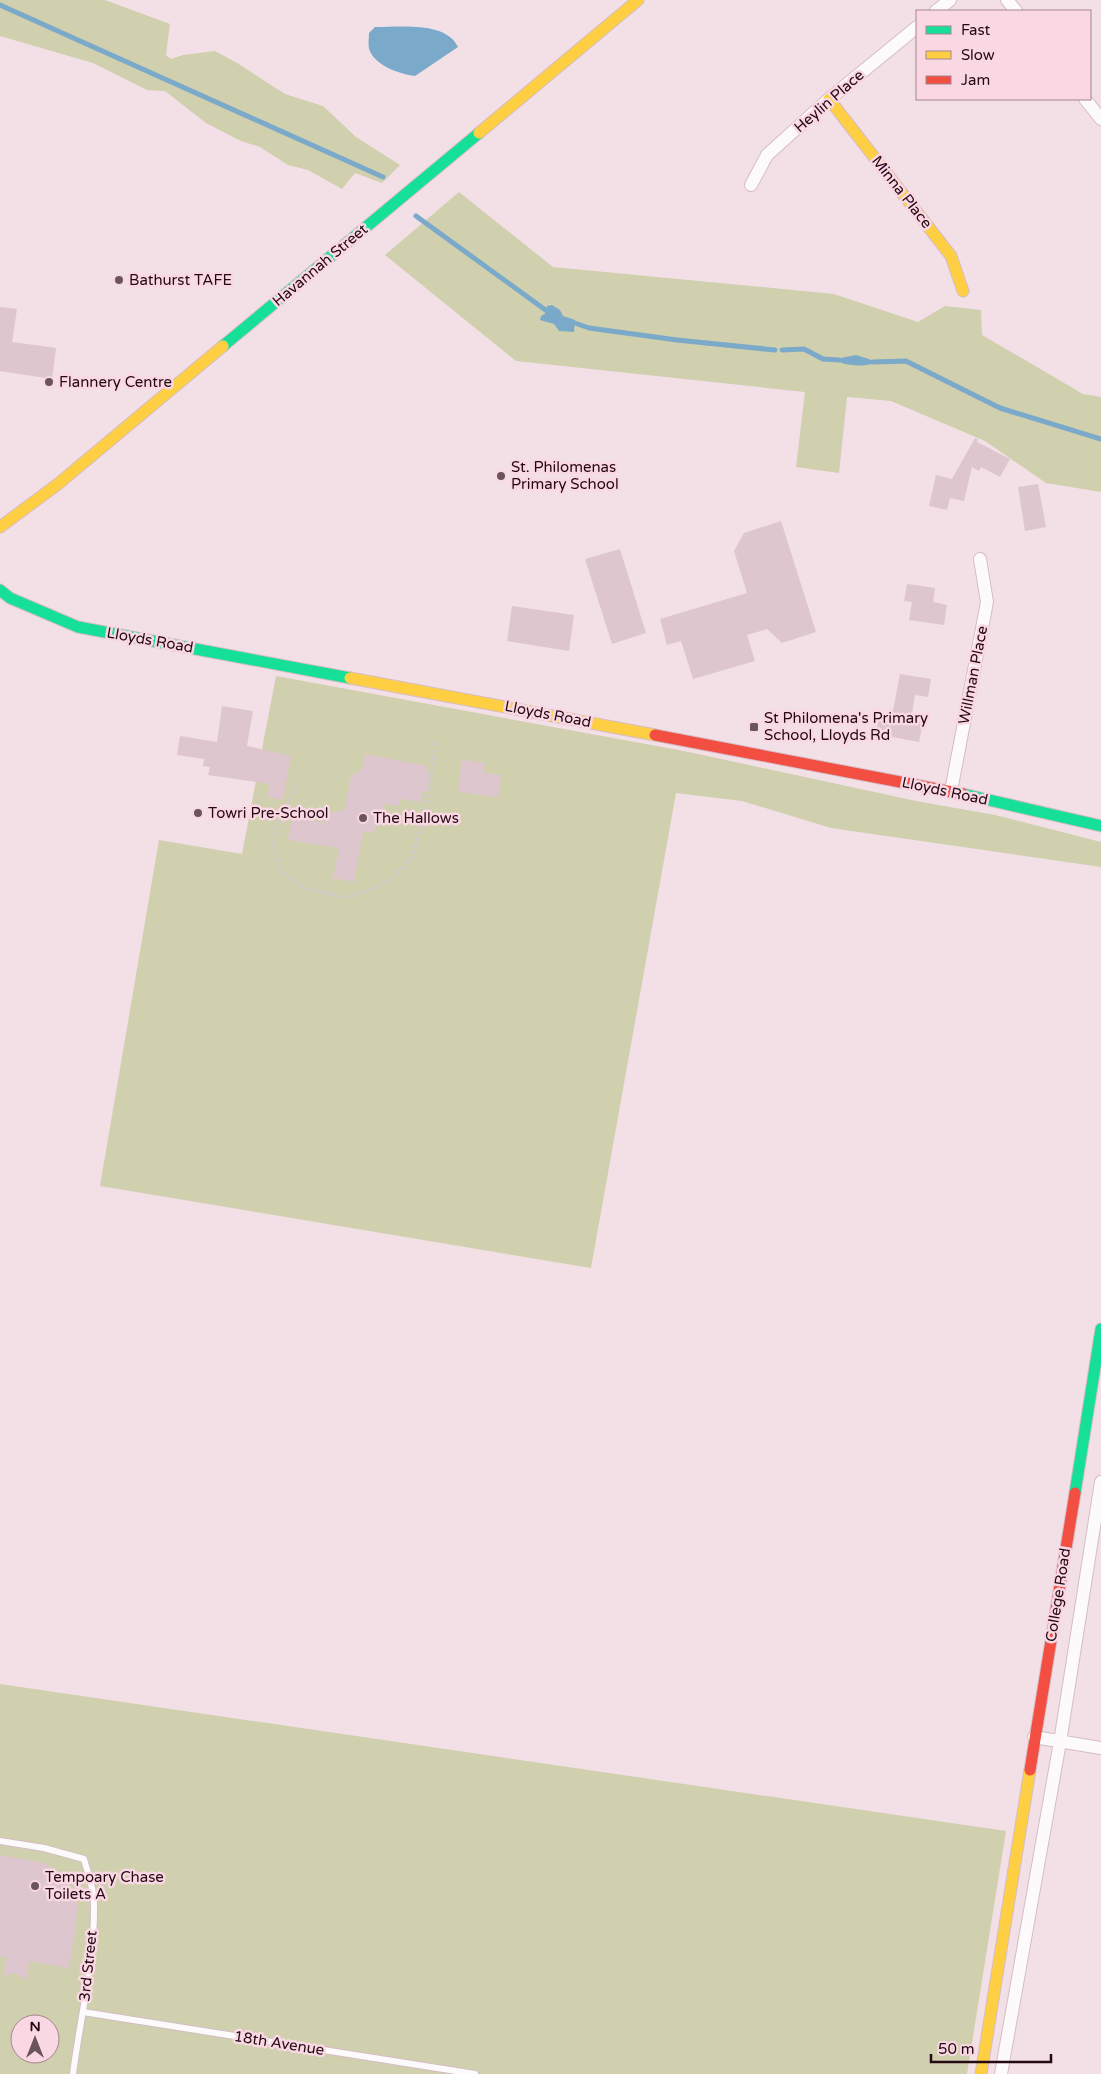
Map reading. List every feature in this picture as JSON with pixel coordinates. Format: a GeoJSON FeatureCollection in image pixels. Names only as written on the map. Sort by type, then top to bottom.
{"type":"FeatureCollection","features":[{"type":"Feature","properties":{"kind":"street","name":"Havannah Street"},"geometry":{"type":"LineString","coordinates":[[0,527],[58,484],[638,0]]}},
{"type":"Feature","properties":{"kind":"street"},"geometry":{"type":"LineString","coordinates":[[937,10],[950,0]]}},
{"type":"Feature","properties":{"kind":"street"},"geometry":{"type":"LineString","coordinates":[[1007,0],[1015,10]]}},
{"type":"Feature","properties":{"kind":"street","name":"Heylin Place"},"geometry":{"type":"LineString","coordinates":[[751,185],[767,155],[829,99],[916,28]]}},
{"type":"Feature","properties":{"kind":"street","name":"Minna Place"},"geometry":{"type":"LineString","coordinates":[[829,99],[951,256],[963,291]]}},
{"type":"Feature","properties":{"kind":"street"},"geometry":{"type":"LineString","coordinates":[[1086,100],[1101,119]]}},
{"type":"Feature","properties":{"kind":"street","name":"Willman Place"},"geometry":{"type":"LineString","coordinates":[[951,791],[987,602],[980,559]]}},
{"type":"Feature","properties":{"kind":"street","name":"Lloyds Road"},"geometry":{"type":"LineString","coordinates":[[0,590],[10,598],[78,626],[951,791],[1101,826]]}},
{"type":"Feature","properties":{"kind":"street","name":"College Road"},"geometry":{"type":"LineString","coordinates":[[981,2074],[1101,1329]]}},
{"type":"Feature","properties":{"kind":"street","name":"College Road"},"geometry":{"type":"LineString","coordinates":[[1001,2074],[1060,1742],[1101,1482]]}},
{"type":"Feature","properties":{"kind":"street"},"geometry":{"type":"LineString","coordinates":[[1034,1737],[1101,1748]]}},
{"type":"Feature","properties":{"kind":"street"},"geometry":{"type":"LineString","coordinates":[[1014,1861],[1037,1865]]}},
{"type":"Feature","properties":{"kind":"lane","name":"3rd Street"},"geometry":{"type":"LineString","coordinates":[[0,1841],[44,1848],[84,1859],[94,1904],[90,1958],[73,2074]]}},
{"type":"Feature","properties":{"kind":"lane","name":"18th Avenue"},"geometry":{"type":"LineString","coordinates":[[83,2012],[475,2074]]}},
{"type":"Feature","properties":{"kind":"path"},"geometry":{"type":"LineString","coordinates":[[297,785],[276,834],[273,848],[281,871],[306,889],[348,898],[387,883],[410,859],[425,817],[436,741]]}},
{"type":"Feature","properties":{"kind":"green space"},"geometry":{"type":"Polygon","coordinates":[[[0,0],[105,0],[170,24],[166,55],[171,59],[183,55],[215,51],[285,94],[323,106],[356,137],[400,165],[382,183],[355,173],[342,189],[308,170],[288,165],[260,147],[241,141],[206,123],[165,91],[147,90],[93,63],[0,36],[0,0]]]}},
{"type":"Feature","properties":{"kind":"green space"},"geometry":{"type":"Polygon","coordinates":[[[459,192],[553,267],[834,294],[918,322],[945,306],[981,310],[982,335],[1083,394],[1101,397],[1101,492],[1046,483],[985,441],[891,401],[847,397],[839,473],[796,467],[805,392],[516,361],[385,255],[459,192]]]}},
{"type":"Feature","properties":{"kind":"green space"},"geometry":{"type":"Polygon","coordinates":[[[276,676],[684,751],[916,801],[995,815],[1101,842],[1101,867],[831,828],[742,801],[676,793],[591,1268],[100,1186],[159,840],[242,854],[276,676]]]}},
{"type":"Feature","properties":{"kind":"green space"},"geometry":{"type":"Polygon","coordinates":[[[0,1684],[1006,1831],[967,2074],[0,2074],[0,1684]]]}},
{"type":"Feature","properties":{"kind":"water"},"geometry":{"type":"Polygon","coordinates":[[[410,26],[433,29],[444,33],[458,47],[415,76],[409,75],[389,68],[372,55],[369,49],[369,33],[375,27],[410,26]]]}},
{"type":"Feature","properties":{"kind":"water"},"geometry":{"type":"Polygon","coordinates":[[[552,305],[560,310],[563,316],[575,320],[574,332],[559,331],[554,324],[540,320],[541,316],[546,313],[547,306],[552,305]]]}},
{"type":"Feature","properties":{"kind":"water"},"geometry":{"type":"Polygon","coordinates":[[[856,355],[878,362],[868,365],[856,365],[844,364],[835,359],[856,355]]]}},
{"type":"Feature","properties":{"kind":"building"},"geometry":{"type":"Polygon","coordinates":[[[0,307],[17,309],[12,342],[56,348],[52,379],[0,371],[0,307]]]}},
{"type":"Feature","properties":{"kind":"building"},"geometry":{"type":"Polygon","coordinates":[[[975,438],[978,439],[977,442],[1010,459],[1000,477],[981,467],[979,471],[972,467],[964,501],[950,498],[947,510],[929,506],[936,475],[952,479],[975,438]]]}},
{"type":"Feature","properties":{"kind":"building"},"geometry":{"type":"Polygon","coordinates":[[[1038,484],[1046,527],[1025,531],[1018,487],[1038,484]]]}},
{"type":"Feature","properties":{"kind":"building"},"geometry":{"type":"Polygon","coordinates":[[[781,521],[816,632],[782,643],[767,629],[747,635],[755,661],[693,679],[681,641],[667,645],[660,619],[747,593],[734,551],[744,533],[781,521]]]}},
{"type":"Feature","properties":{"kind":"building"},"geometry":{"type":"Polygon","coordinates":[[[620,549],[646,633],[612,644],[585,559],[620,549]]]}},
{"type":"Feature","properties":{"kind":"building"},"geometry":{"type":"Polygon","coordinates":[[[907,584],[935,588],[933,602],[947,605],[944,625],[909,620],[912,602],[904,601],[907,584]]]}},
{"type":"Feature","properties":{"kind":"building"},"geometry":{"type":"Polygon","coordinates":[[[512,606],[574,615],[569,651],[507,641],[512,606]]]}},
{"type":"Feature","properties":{"kind":"building"},"geometry":{"type":"Polygon","coordinates":[[[900,674],[931,679],[928,697],[915,695],[911,720],[923,722],[919,742],[876,734],[880,714],[892,716],[900,674]]]}},
{"type":"Feature","properties":{"kind":"building","name":"Towri Pre-School"},"geometry":{"type":"Polygon","coordinates":[[[222,706],[253,711],[247,746],[291,756],[283,800],[267,797],[270,784],[208,775],[210,767],[203,766],[204,759],[177,755],[180,736],[217,742],[222,706]]]}},
{"type":"Feature","properties":{"kind":"building","name":"The Hallows"},"geometry":{"type":"Polygon","coordinates":[[[365,754],[427,766],[426,772],[430,772],[427,791],[423,791],[421,802],[400,799],[399,806],[384,804],[380,826],[375,825],[374,833],[363,831],[354,882],[333,878],[339,848],[288,840],[292,817],[323,823],[332,812],[345,810],[351,776],[363,768],[365,754]]]}},
{"type":"Feature","properties":{"kind":"building"},"geometry":{"type":"Polygon","coordinates":[[[462,760],[485,763],[484,773],[501,775],[498,797],[458,792],[462,760]]]}},
{"type":"Feature","properties":{"kind":"building"},"geometry":{"type":"Polygon","coordinates":[[[0,1855],[45,1863],[63,1876],[78,1896],[76,1925],[69,1968],[29,1961],[27,1980],[15,1973],[4,1976],[7,1958],[0,1956],[0,1855]]]}},
{"type":"Feature","properties":{"kind":"waterway"},"geometry":{"type":"LineString","coordinates":[[0,5],[383,177]]}},
{"type":"Feature","properties":{"kind":"waterway"},"geometry":{"type":"LineString","coordinates":[[416,216],[551,314]]}},
{"type":"Feature","properties":{"kind":"waterway"},"geometry":{"type":"LineString","coordinates":[[569,321],[589,328],[677,340],[775,350]]}},
{"type":"Feature","properties":{"kind":"waterway"},"geometry":{"type":"LineString","coordinates":[[782,350],[804,349],[823,359],[839,360]]}},
{"type":"Feature","properties":{"kind":"waterway"},"geometry":{"type":"LineString","coordinates":[[873,362],[906,361],[1000,408],[1101,439]]}},
{"type":"Feature","properties":{"kind":"traffic: fast"},"geometry":{"type":"LineString","coordinates":[[223,346],[479,133]]}},
{"type":"Feature","properties":{"kind":"traffic: fast"},"geometry":{"type":"LineString","coordinates":[[0,590],[10,598],[78,627],[350,678]]}},
{"type":"Feature","properties":{"kind":"traffic: fast"},"geometry":{"type":"LineString","coordinates":[[963,794],[1101,826]]}},
{"type":"Feature","properties":{"kind":"traffic: fast"},"geometry":{"type":"LineString","coordinates":[[1075,1493],[1101,1329]]}},
{"type":"Feature","properties":{"kind":"traffic: slow"},"geometry":{"type":"LineString","coordinates":[[479,133],[638,0]]}},
{"type":"Feature","properties":{"kind":"traffic: slow"},"geometry":{"type":"LineString","coordinates":[[829,99],[951,256],[963,291]]}},
{"type":"Feature","properties":{"kind":"traffic: slow"},"geometry":{"type":"LineString","coordinates":[[0,527],[58,484],[223,346]]}},
{"type":"Feature","properties":{"kind":"traffic: slow"},"geometry":{"type":"LineString","coordinates":[[350,678],[655,735]]}},
{"type":"Feature","properties":{"kind":"traffic: slow"},"geometry":{"type":"LineString","coordinates":[[981,2074],[1030,1770]]}},
{"type":"Feature","properties":{"kind":"traffic: jam"},"geometry":{"type":"LineString","coordinates":[[655,735],[963,794]]}},
{"type":"Feature","properties":{"kind":"traffic: jam"},"geometry":{"type":"LineString","coordinates":[[1030,1770],[1075,1493]]}},
{"type":"Feature","properties":{"kind":"place","name":"Bathurst TAFE"},"geometry":{"type":"Point","coordinates":[119,280]}},
{"type":"Feature","properties":{"kind":"place","name":"Flannery Centre"},"geometry":{"type":"Point","coordinates":[49,382]}},
{"type":"Feature","properties":{"kind":"place","name":"St. Philomenas Primary School"},"geometry":{"type":"Point","coordinates":[501,476]}},
{"type":"Feature","properties":{"kind":"place","name":"St Philomena's Primary School, Lloyds Rd"},"geometry":{"type":"Point","coordinates":[754,727]}},
{"type":"Feature","properties":{"kind":"place","name":"Towri Pre-School"},"geometry":{"type":"Point","coordinates":[198,813]}},
{"type":"Feature","properties":{"kind":"place","name":"The Hallows"},"geometry":{"type":"Point","coordinates":[363,818]}},
{"type":"Feature","properties":{"kind":"place","name":"Tempoary Chase Toilets A"},"geometry":{"type":"Point","coordinates":[35,1886]}}]}
